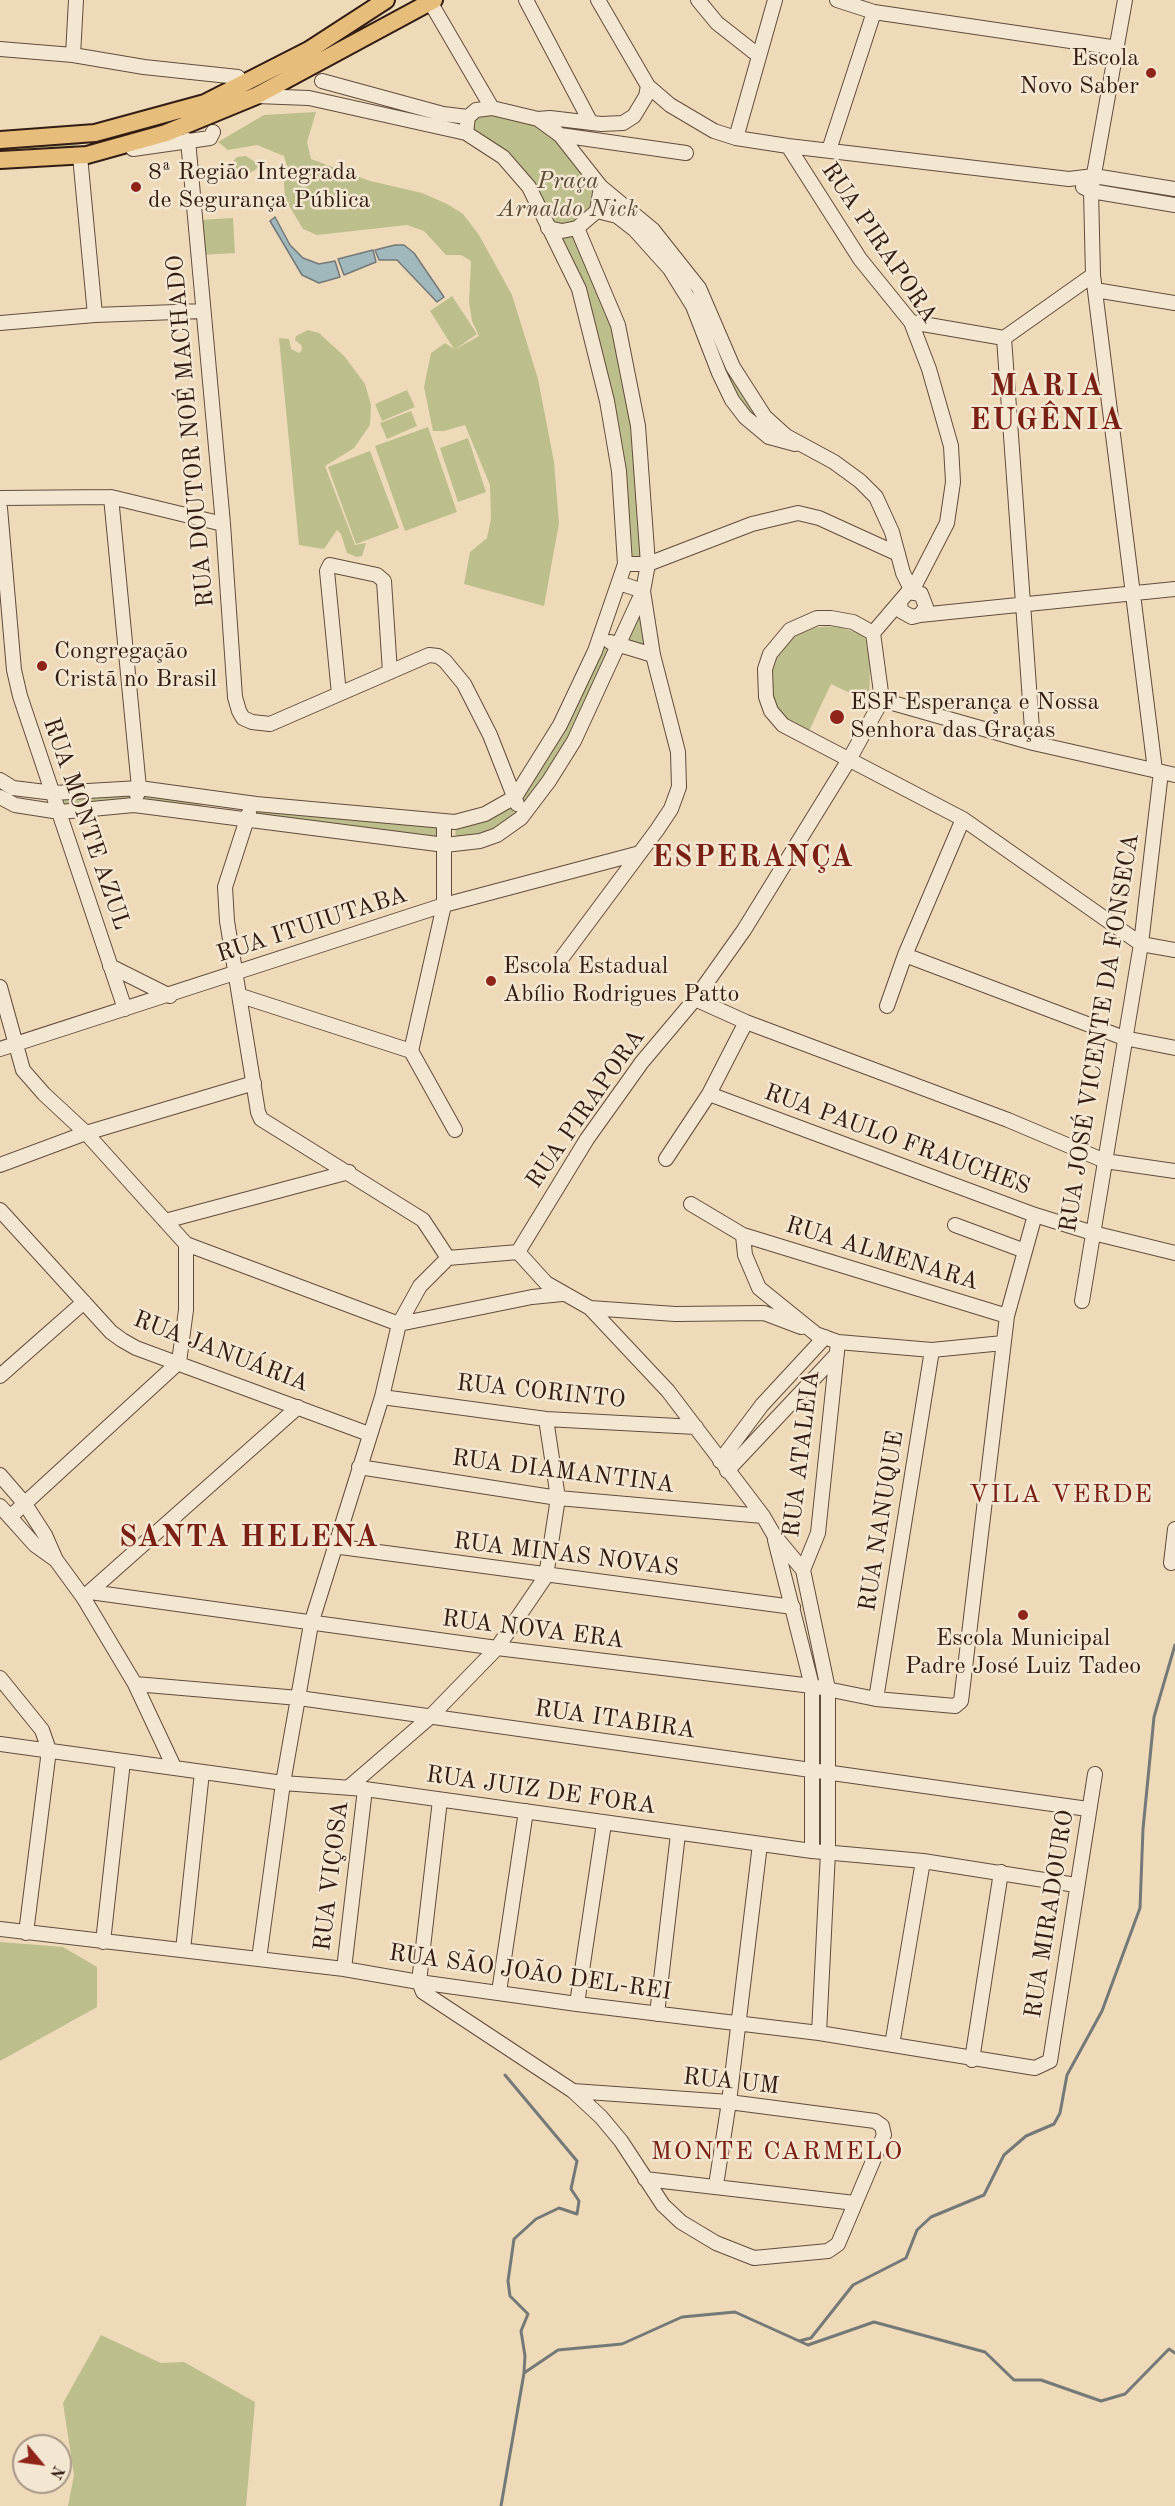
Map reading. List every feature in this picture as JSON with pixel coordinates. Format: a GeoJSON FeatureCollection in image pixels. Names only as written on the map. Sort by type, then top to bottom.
{"type":"FeatureCollection","features":[{"type":"Feature","properties":{"kind":"main road"},"geometry":{"type":"LineString","coordinates":[[0,140],[95,132],[205,103],[309,50],[386,0]]}},
{"type":"Feature","properties":{"kind":"main road"},"geometry":{"type":"LineString","coordinates":[[0,160],[84,155],[166,133],[256,96],[431,1]]}},
{"type":"Feature","properties":{"kind":"street"},"geometry":{"type":"LineString","coordinates":[[73,55],[76,0]]}},
{"type":"Feature","properties":{"kind":"street"},"geometry":{"type":"LineString","coordinates":[[526,0],[591,123]]}},
{"type":"Feature","properties":{"kind":"street"},"geometry":{"type":"LineString","coordinates":[[598,0],[648,86],[670,105],[714,131],[736,138],[788,146],[1070,179],[1094,176],[1175,189]]}},
{"type":"Feature","properties":{"kind":"street"},"geometry":{"type":"LineString","coordinates":[[698,0],[717,23],[759,56]]}},
{"type":"Feature","properties":{"kind":"street"},"geometry":{"type":"LineString","coordinates":[[736,138],[775,0]]}},
{"type":"Feature","properties":{"kind":"street"},"geometry":{"type":"LineString","coordinates":[[837,0],[874,12],[1118,48]]}},
{"type":"Feature","properties":{"kind":"street","name":"RUA JOSÉ VICENTE DA FONSECA"},"geometry":{"type":"LineString","coordinates":[[1082,1301],[1141,944],[1158,771],[1132,594],[1093,275],[1091,191],[1125,0]]}},
{"type":"Feature","properties":{"kind":"street"},"geometry":{"type":"LineString","coordinates":[[431,1],[492,108]]}},
{"type":"Feature","properties":{"kind":"street"},"geometry":{"type":"LineString","coordinates":[[829,150],[874,12]]}},
{"type":"Feature","properties":{"kind":"street"},"geometry":{"type":"LineString","coordinates":[[0,49],[73,55],[144,67],[238,77]]}},
{"type":"Feature","properties":{"kind":"street"},"geometry":{"type":"LineString","coordinates":[[322,81],[443,114],[468,117]]}},
{"type":"Feature","properties":{"kind":"street"},"geometry":{"type":"LineString","coordinates":[[466,133],[468,117],[476,110],[492,108],[538,119],[614,124],[629,120],[641,105],[648,86]]}},
{"type":"Feature","properties":{"kind":"street"},"geometry":{"type":"LineString","coordinates":[[0,780],[13,788],[54,793],[139,788],[251,804],[444,822],[485,814],[515,797],[560,725],[600,638],[625,564],[619,471],[607,401],[579,289],[529,187],[515,168],[466,133],[309,98],[256,96]]}},
{"type":"Feature","properties":{"kind":"street"},"geometry":{"type":"LineString","coordinates":[[538,119],[560,135],[601,187],[653,230],[688,272],[699,288],[733,367],[765,417],[800,444],[834,462],[868,489],[885,514],[913,603]]}},
{"type":"Feature","properties":{"kind":"street"},"geometry":{"type":"LineString","coordinates":[[560,135],[686,153]]}},
{"type":"Feature","properties":{"kind":"street"},"geometry":{"type":"LineString","coordinates":[[95,315],[84,155],[213,138]]}},
{"type":"Feature","properties":{"kind":"street","name":"RUA DOUTOR NOÉ MACHADO"},"geometry":{"type":"LineString","coordinates":[[188,140],[223,524],[235,697],[243,718],[260,724],[270,724],[429,655],[446,661],[464,684],[490,735],[521,818]]}},
{"type":"Feature","properties":{"kind":"street","name":"RUA PIRAPORA"},"geometry":{"type":"LineString","coordinates":[[788,146],[860,259],[911,322],[929,369],[951,446],[953,482],[947,523],[920,572],[913,603]]}},
{"type":"Feature","properties":{"kind":"street"},"geometry":{"type":"LineString","coordinates":[[1070,179],[1091,191],[1175,205]]}},
{"type":"Feature","properties":{"kind":"street"},"geometry":{"type":"LineString","coordinates":[[548,228],[562,231],[577,228],[597,211],[601,187]]}},
{"type":"Feature","properties":{"kind":"street"},"geometry":{"type":"LineString","coordinates":[[597,211],[616,216],[635,230],[670,269],[693,306],[732,400],[745,417],[769,437],[781,442],[800,444]]}},
{"type":"Feature","properties":{"kind":"street"},"geometry":{"type":"LineString","coordinates":[[0,802],[60,812],[134,806],[445,845],[480,841],[497,835],[521,818],[549,782],[574,741],[643,591],[648,564],[638,426],[618,325],[577,228]]}},
{"type":"Feature","properties":{"kind":"street"},"geometry":{"type":"LineString","coordinates":[[911,322],[1004,339],[1093,275]]}},
{"type":"Feature","properties":{"kind":"street"},"geometry":{"type":"LineString","coordinates":[[1095,290],[1175,303]]}},
{"type":"Feature","properties":{"kind":"street"},"geometry":{"type":"LineString","coordinates":[[0,322],[95,315],[203,311]]}},
{"type":"Feature","properties":{"kind":"street"},"geometry":{"type":"LineString","coordinates":[[1004,339],[1033,743]]}},
{"type":"Feature","properties":{"kind":"street"},"geometry":{"type":"LineString","coordinates":[[619,471],[642,465]]}},
{"type":"Feature","properties":{"kind":"street"},"geometry":{"type":"LineString","coordinates":[[0,498],[111,497],[223,524]]}},
{"type":"Feature","properties":{"kind":"street"},"geometry":{"type":"LineString","coordinates":[[111,497],[139,788],[134,806]]}},
{"type":"Feature","properties":{"kind":"street","name":"RUA MONTE AZUL"},"geometry":{"type":"LineString","coordinates":[[0,508],[14,670],[27,718],[125,1009]]}},
{"type":"Feature","properties":{"kind":"street"},"geometry":{"type":"LineString","coordinates":[[625,564],[648,564],[752,524],[790,513],[819,518],[898,554]]}},
{"type":"Feature","properties":{"kind":"street"},"geometry":{"type":"LineString","coordinates":[[339,694],[327,571],[333,564],[377,575],[384,581],[390,672]]}},
{"type":"Feature","properties":{"kind":"street"},"geometry":{"type":"LineString","coordinates":[[619,584],[643,591]]}},
{"type":"Feature","properties":{"kind":"street"},"geometry":{"type":"LineString","coordinates":[[913,603],[942,614],[1175,589]]}},
{"type":"Feature","properties":{"kind":"street"},"geometry":{"type":"LineString","coordinates":[[561,958],[671,809],[679,787],[678,752],[653,655],[643,591]]}},
{"type":"Feature","properties":{"kind":"street"},"geometry":{"type":"LineString","coordinates":[[873,633],[913,603]]}},
{"type":"Feature","properties":{"kind":"street"},"geometry":{"type":"LineString","coordinates":[[873,633],[853,622],[817,618],[790,630],[771,654],[765,669],[766,697],[771,711],[783,725],[821,747],[850,758],[963,819],[1141,944],[1175,950]]}},
{"type":"Feature","properties":{"kind":"street"},"geometry":{"type":"LineString","coordinates":[[873,633],[882,700],[1033,743],[1175,775]]}},
{"type":"Feature","properties":{"kind":"street"},"geometry":{"type":"LineString","coordinates":[[600,638],[618,646],[653,655]]}},
{"type":"Feature","properties":{"kind":"street","name":"RUA PIRAPORA"},"geometry":{"type":"LineString","coordinates":[[518,1252],[587,1139],[642,1062],[695,999],[772,887],[850,758],[882,700]]}},
{"type":"Feature","properties":{"kind":"street"},"geometry":{"type":"LineString","coordinates":[[0,797],[15,805]]}},
{"type":"Feature","properties":{"kind":"street"},"geometry":{"type":"LineString","coordinates":[[251,804],[225,887],[227,921],[261,1119],[423,1220],[448,1258]]}},
{"type":"Feature","properties":{"kind":"street"},"geometry":{"type":"LineString","coordinates":[[887,1006],[905,955],[963,819]]}},
{"type":"Feature","properties":{"kind":"street"},"geometry":{"type":"LineString","coordinates":[[444,822],[444,905],[411,1051],[455,1130]]}},
{"type":"Feature","properties":{"kind":"street","name":"RUA ITUIUTABA"},"geometry":{"type":"LineString","coordinates":[[0,1049],[170,996],[444,905],[640,853]]}},
{"type":"Feature","properties":{"kind":"street"},"geometry":{"type":"LineString","coordinates":[[905,955],[1124,1038],[1175,1048]]}},
{"type":"Feature","properties":{"kind":"street"},"geometry":{"type":"LineString","coordinates":[[110,966],[170,996]]}},
{"type":"Feature","properties":{"kind":"street"},"geometry":{"type":"LineString","coordinates":[[0,987],[23,1070],[44,1094],[86,1133],[186,1244],[399,1324],[532,1297],[562,1294]]}},
{"type":"Feature","properties":{"kind":"street"},"geometry":{"type":"LineString","coordinates":[[241,996],[411,1051]]}},
{"type":"Feature","properties":{"kind":"street"},"geometry":{"type":"LineString","coordinates":[[695,999],[746,1022],[1008,1120],[1105,1161],[1175,1171]]}},
{"type":"Feature","properties":{"kind":"street"},"geometry":{"type":"LineString","coordinates":[[666,1160],[709,1094],[746,1022]]}},
{"type":"Feature","properties":{"kind":"street"},"geometry":{"type":"LineString","coordinates":[[0,1165],[86,1133],[254,1083]]}},
{"type":"Feature","properties":{"kind":"street","name":"RUA PAULO FRAUCHES"},"geometry":{"type":"LineString","coordinates":[[709,1094],[1035,1215],[1093,1233],[1175,1253]]}},
{"type":"Feature","properties":{"kind":"street"},"geometry":{"type":"LineString","coordinates":[[165,1221],[349,1172]]}},
{"type":"Feature","properties":{"kind":"street","name":"RUA ALMENARA"},"geometry":{"type":"LineString","coordinates":[[692,1204],[743,1235],[1007,1316]]}},
{"type":"Feature","properties":{"kind":"street"},"geometry":{"type":"LineString","coordinates":[[743,1235],[745,1255],[759,1288],[838,1348],[932,1350],[1003,1343],[1007,1316],[1035,1215]]}},
{"type":"Feature","properties":{"kind":"street","name":"RUA JANUÁRIA"},"geometry":{"type":"LineString","coordinates":[[2,1216],[111,1332],[122,1340],[136,1348],[369,1434]]}},
{"type":"Feature","properties":{"kind":"street"},"geometry":{"type":"LineString","coordinates":[[955,1226],[1025,1251]]}},
{"type":"Feature","properties":{"kind":"street"},"geometry":{"type":"LineString","coordinates":[[10,1517],[179,1362],[186,1310],[186,1244]]}},
{"type":"Feature","properties":{"kind":"street"},"geometry":{"type":"LineString","coordinates":[[259,1959],[283,1783],[311,1624],[333,1546],[382,1397],[399,1324],[420,1286],[448,1258],[518,1252],[539,1277],[562,1294],[590,1308],[668,1391],[763,1516],[774,1535],[803,1570],[828,1689],[828,1852],[819,2033]]}},
{"type":"Feature","properties":{"kind":"street"},"geometry":{"type":"LineString","coordinates":[[0,1376],[84,1302]]}},
{"type":"Feature","properties":{"kind":"street"},"geometry":{"type":"LineString","coordinates":[[590,1308],[675,1314],[764,1313],[820,1335]]}},
{"type":"Feature","properties":{"kind":"street"},"geometry":{"type":"LineString","coordinates":[[724,1466],[762,1405],[820,1335]]}},
{"type":"Feature","properties":{"kind":"street","name":"RUA NOVA ERA"},"geometry":{"type":"LineString","coordinates":[[87,1595],[812,1686],[876,1699],[952,1708],[958,1704],[962,1693],[1003,1343]]}},
{"type":"Feature","properties":{"kind":"street"},"geometry":{"type":"LineString","coordinates":[[724,1466],[838,1348]]}},
{"type":"Feature","properties":{"kind":"street","name":"RUA ATALEIA"},"geometry":{"type":"LineString","coordinates":[[803,1570],[818,1533],[838,1348]]}},
{"type":"Feature","properties":{"kind":"street","name":"RUA NANUQUE"},"geometry":{"type":"LineString","coordinates":[[876,1699],[932,1350]]}},
{"type":"Feature","properties":{"kind":"street","name":"RUA CORINTO"},"geometry":{"type":"LineString","coordinates":[[382,1397],[546,1419],[696,1427]]}},
{"type":"Feature","properties":{"kind":"street"},"geometry":{"type":"LineString","coordinates":[[87,1595],[298,1407]]}},
{"type":"Feature","properties":{"kind":"street"},"geometry":{"type":"LineString","coordinates":[[348,1787],[429,1718],[497,1648],[546,1576],[558,1498],[546,1419]]}},
{"type":"Feature","properties":{"kind":"street","name":"RUA DIAMANTINA"},"geometry":{"type":"LineString","coordinates":[[359,1467],[558,1498],[763,1516]]}},
{"type":"Feature","properties":{"kind":"street"},"geometry":{"type":"LineString","coordinates":[[0,1475],[25,1504],[45,1535],[56,1560]]}},
{"type":"Feature","properties":{"kind":"street"},"geometry":{"type":"LineString","coordinates":[[0,1506],[35,1545],[56,1560],[87,1595],[135,1684],[174,1767]]}},
{"type":"Feature","properties":{"kind":"street"},"geometry":{"type":"LineString","coordinates":[[1171,1563],[1175,1529]]}},
{"type":"Feature","properties":{"kind":"street"},"geometry":{"type":"LineString","coordinates":[[774,1535],[812,1686],[812,1851]]}},
{"type":"Feature","properties":{"kind":"street","name":"RUA MINAS NOVAS"},"geometry":{"type":"LineString","coordinates":[[333,1546],[793,1607]]}},
{"type":"Feature","properties":{"kind":"street"},"geometry":{"type":"LineString","coordinates":[[0,1678],[38,1723],[49,1750],[26,1933]]}},
{"type":"Feature","properties":{"kind":"street","name":"RUA ITABIRA"},"geometry":{"type":"LineString","coordinates":[[135,1684],[299,1698],[1088,1809]]}},
{"type":"Feature","properties":{"kind":"street","name":"RUA JUIZ DE FORA"},"geometry":{"type":"LineString","coordinates":[[0,1744],[283,1783],[365,1789],[812,1851],[923,1861],[1076,1886]]}},
{"type":"Feature","properties":{"kind":"street"},"geometry":{"type":"LineString","coordinates":[[103,1942],[123,1761]]}},
{"type":"Feature","properties":{"kind":"street"},"geometry":{"type":"LineString","coordinates":[[183,1950],[202,1772]]}},
{"type":"Feature","properties":{"kind":"street","name":"RUA MIRADOURO"},"geometry":{"type":"LineString","coordinates":[[1050,2061],[1095,1774]]}},
{"type":"Feature","properties":{"kind":"street","name":"RUA VIÇOSA"},"geometry":{"type":"LineString","coordinates":[[344,1969],[365,1789]]}},
{"type":"Feature","properties":{"kind":"street"},"geometry":{"type":"LineString","coordinates":[[440,1800],[419,1982],[423,1992],[573,2091],[601,2117],[621,2141],[645,2179],[663,2205],[681,2222],[739,2254],[768,2259],[828,2251],[838,2244],[855,2203],[645,2179]]}},
{"type":"Feature","properties":{"kind":"street"},"geometry":{"type":"LineString","coordinates":[[499,1992],[526,1811]]}},
{"type":"Feature","properties":{"kind":"street"},"geometry":{"type":"LineString","coordinates":[[577,2004],[603,1823]]}},
{"type":"Feature","properties":{"kind":"street"},"geometry":{"type":"LineString","coordinates":[[657,2014],[678,1834]]}},
{"type":"Feature","properties":{"kind":"street"},"geometry":{"type":"LineString","coordinates":[[716,2186],[729,2102],[760,1844]]}},
{"type":"Feature","properties":{"kind":"street"},"geometry":{"type":"LineString","coordinates":[[892,2045],[923,1861]]}},
{"type":"Feature","properties":{"kind":"street"},"geometry":{"type":"LineString","coordinates":[[972,2060],[1001,1872]]}},
{"type":"Feature","properties":{"kind":"street","name":"RUA SÃO JOÃO DEL-REI"},"geometry":{"type":"LineString","coordinates":[[0,1929],[344,1969],[577,2004],[819,2033],[1025,2068],[1035,2068],[1050,2061]]}},
{"type":"Feature","properties":{"kind":"street","name":"RUA UM"},"geometry":{"type":"LineString","coordinates":[[573,2091],[729,2102],[875,2121],[882,2126],[884,2135],[855,2203]]}},
{"type":"Feature","properties":{"kind":"green space","name":"Praça Arnaldo Nick"},"geometry":{"type":"Polygon","coordinates":[[[477,110],[538,119],[688,271],[733,367],[786,436],[745,417],[693,306],[635,230],[596,211],[577,228],[618,325],[629,386],[648,564],[625,564],[619,471],[579,289],[529,187],[466,133],[477,110]]]}},
{"type":"Feature","properties":{"kind":"green space"},"geometry":{"type":"Polygon","coordinates":[[[316,112],[307,142],[311,159],[370,181],[422,193],[463,214],[479,235],[512,295],[538,379],[554,462],[559,523],[544,606],[464,584],[470,552],[487,538],[491,519],[490,485],[465,425],[444,431],[433,431],[424,387],[431,353],[445,343],[454,349],[430,311],[452,296],[477,334],[454,350],[479,336],[472,321],[469,302],[471,261],[461,255],[446,255],[424,231],[407,225],[317,235],[303,229],[285,199],[284,182],[289,174],[284,156],[257,145],[228,150],[218,142],[264,115],[316,112]]]}},
{"type":"Feature","properties":{"kind":"green space"},"geometry":{"type":"Polygon","coordinates":[[[128,131],[55,151],[0,154],[0,144],[128,131]]]}},
{"type":"Feature","properties":{"kind":"green space"},"geometry":{"type":"Polygon","coordinates":[[[246,156],[261,166],[239,180],[233,173],[234,160],[237,157],[246,156]]]}},
{"type":"Feature","properties":{"kind":"green space"},"geometry":{"type":"Polygon","coordinates":[[[233,218],[235,253],[201,255],[199,220],[233,218]]]}},
{"type":"Feature","properties":{"kind":"green space"},"geometry":{"type":"Polygon","coordinates":[[[308,330],[319,333],[345,357],[365,384],[371,405],[370,425],[354,448],[325,466],[355,545],[366,543],[362,556],[357,557],[347,553],[341,534],[337,530],[324,549],[299,545],[279,338],[289,339],[291,349],[299,353],[302,350],[301,345],[295,340],[296,336],[308,330]]]}},
{"type":"Feature","properties":{"kind":"green space"},"geometry":{"type":"Polygon","coordinates":[[[407,390],[415,407],[382,421],[375,404],[407,390]]]}},
{"type":"Feature","properties":{"kind":"green space"},"geometry":{"type":"Polygon","coordinates":[[[411,411],[417,426],[387,439],[380,423],[411,411]]]}},
{"type":"Feature","properties":{"kind":"green space"},"geometry":{"type":"Polygon","coordinates":[[[428,427],[457,512],[405,531],[375,446],[428,427]]]}},
{"type":"Feature","properties":{"kind":"green space"},"geometry":{"type":"Polygon","coordinates":[[[468,438],[486,492],[458,502],[440,448],[468,438]]]}},
{"type":"Feature","properties":{"kind":"green space"},"geometry":{"type":"Polygon","coordinates":[[[370,451],[399,528],[356,544],[328,467],[370,451]]]}},
{"type":"Feature","properties":{"kind":"green space"},"geometry":{"type":"Polygon","coordinates":[[[643,591],[653,655],[618,646],[643,591]]]}},
{"type":"Feature","properties":{"kind":"green space"},"geometry":{"type":"Polygon","coordinates":[[[838,626],[865,636],[870,667],[869,702],[831,684],[808,733],[797,729],[775,709],[768,671],[774,657],[786,641],[807,628],[838,626]]]}},
{"type":"Feature","properties":{"kind":"green space"},"geometry":{"type":"Polygon","coordinates":[[[600,638],[618,646],[549,781],[497,835],[456,844],[455,822],[515,797],[600,638]]]}},
{"type":"Feature","properties":{"kind":"green space"},"geometry":{"type":"Polygon","coordinates":[[[139,788],[204,797],[200,814],[134,805],[60,812],[54,793],[139,788]]]}},
{"type":"Feature","properties":{"kind":"green space"},"geometry":{"type":"Polygon","coordinates":[[[251,804],[444,822],[445,845],[247,819],[251,804]]]}},
{"type":"Feature","properties":{"kind":"green space"},"geometry":{"type":"Polygon","coordinates":[[[0,1942],[63,1947],[97,1967],[97,2007],[0,2061],[0,1942]]]}},
{"type":"Feature","properties":{"kind":"green space"},"geometry":{"type":"Polygon","coordinates":[[[101,2335],[161,2363],[184,2362],[255,2402],[246,2506],[68,2506],[74,2475],[72,2434],[68,2434],[63,2403],[101,2335]]]}},
{"type":"Feature","properties":{"kind":"water"},"geometry":{"type":"Polygon","coordinates":[[[275,217],[290,245],[303,258],[319,264],[335,261],[340,277],[319,283],[302,275],[270,221],[275,217]]]}},
{"type":"Feature","properties":{"kind":"water"},"geometry":{"type":"Polygon","coordinates":[[[404,245],[414,253],[444,297],[437,302],[397,260],[379,260],[375,250],[404,245]]]}},
{"type":"Feature","properties":{"kind":"water"},"geometry":{"type":"Polygon","coordinates":[[[373,250],[376,262],[344,275],[338,259],[373,250]]]}},
{"type":"Feature","properties":{"kind":"waterway"},"geometry":{"type":"LineString","coordinates":[[799,2341],[811,2338],[853,2285],[906,2258],[917,2230],[931,2217],[984,2195],[1004,2155],[1026,2136],[1054,2124],[1060,2113],[1067,2075],[1102,2011],[1140,1908],[1143,1829],[1154,1717],[1175,1645]]}},
{"type":"Feature","properties":{"kind":"waterway"},"geometry":{"type":"LineString","coordinates":[[505,2075],[577,2161],[571,2189],[579,2201],[577,2214],[559,2208],[536,2219],[514,2239],[508,2281],[510,2296],[528,2314],[521,2331],[525,2356],[524,2372]]}},
{"type":"Feature","properties":{"kind":"waterway"},"geometry":{"type":"LineString","coordinates":[[501,2506],[524,2373],[558,2350],[622,2344],[682,2317],[735,2312],[808,2345],[874,2322],[985,2352],[1014,2380],[1041,2380],[1101,2401],[1125,2394],[1169,2349],[1175,2353]]}},
{"type":"Feature","properties":{"kind":"place","name":"Escola Novo Saber"},"geometry":{"type":"Point","coordinates":[1151,73]}},
{"type":"Feature","properties":{"kind":"place","name":"8ª Região Integrada de Segurança Pública"},"geometry":{"type":"Point","coordinates":[136,187]}},
{"type":"Feature","properties":{"kind":"place","name":"Congregação Cristã no Brasil"},"geometry":{"type":"Point","coordinates":[42,666]}},
{"type":"Feature","properties":{"kind":"place","name":"ESF Esperança e Nossa Senhora das Graças"},"geometry":{"type":"Point","coordinates":[837,717]}},
{"type":"Feature","properties":{"kind":"place","name":"Escola Estadual Abílio Rodrigues Patto"},"geometry":{"type":"Point","coordinates":[491,981]}},
{"type":"Feature","properties":{"kind":"place","name":"Escola Municipal Padre José Luiz Tadeo"},"geometry":{"type":"Point","coordinates":[1023,1615]}},
{"type":"Feature","properties":{"kind":"district","name":"MARIA EUGÊNIA"},"geometry":{"type":"Point","coordinates":[1047,404]}},
{"type":"Feature","properties":{"kind":"district","name":"ESPERANÇA"},"geometry":{"type":"Point","coordinates":[753,858]}},
{"type":"Feature","properties":{"kind":"district","name":"VILA VERDE"},"geometry":{"type":"Point","coordinates":[1061,1495]}},
{"type":"Feature","properties":{"kind":"district","name":"SANTA HELENA"},"geometry":{"type":"Point","coordinates":[249,1538]}},
{"type":"Feature","properties":{"kind":"district","name":"MONTE CARMELO"},"geometry":{"type":"Point","coordinates":[777,2152]}}]}
